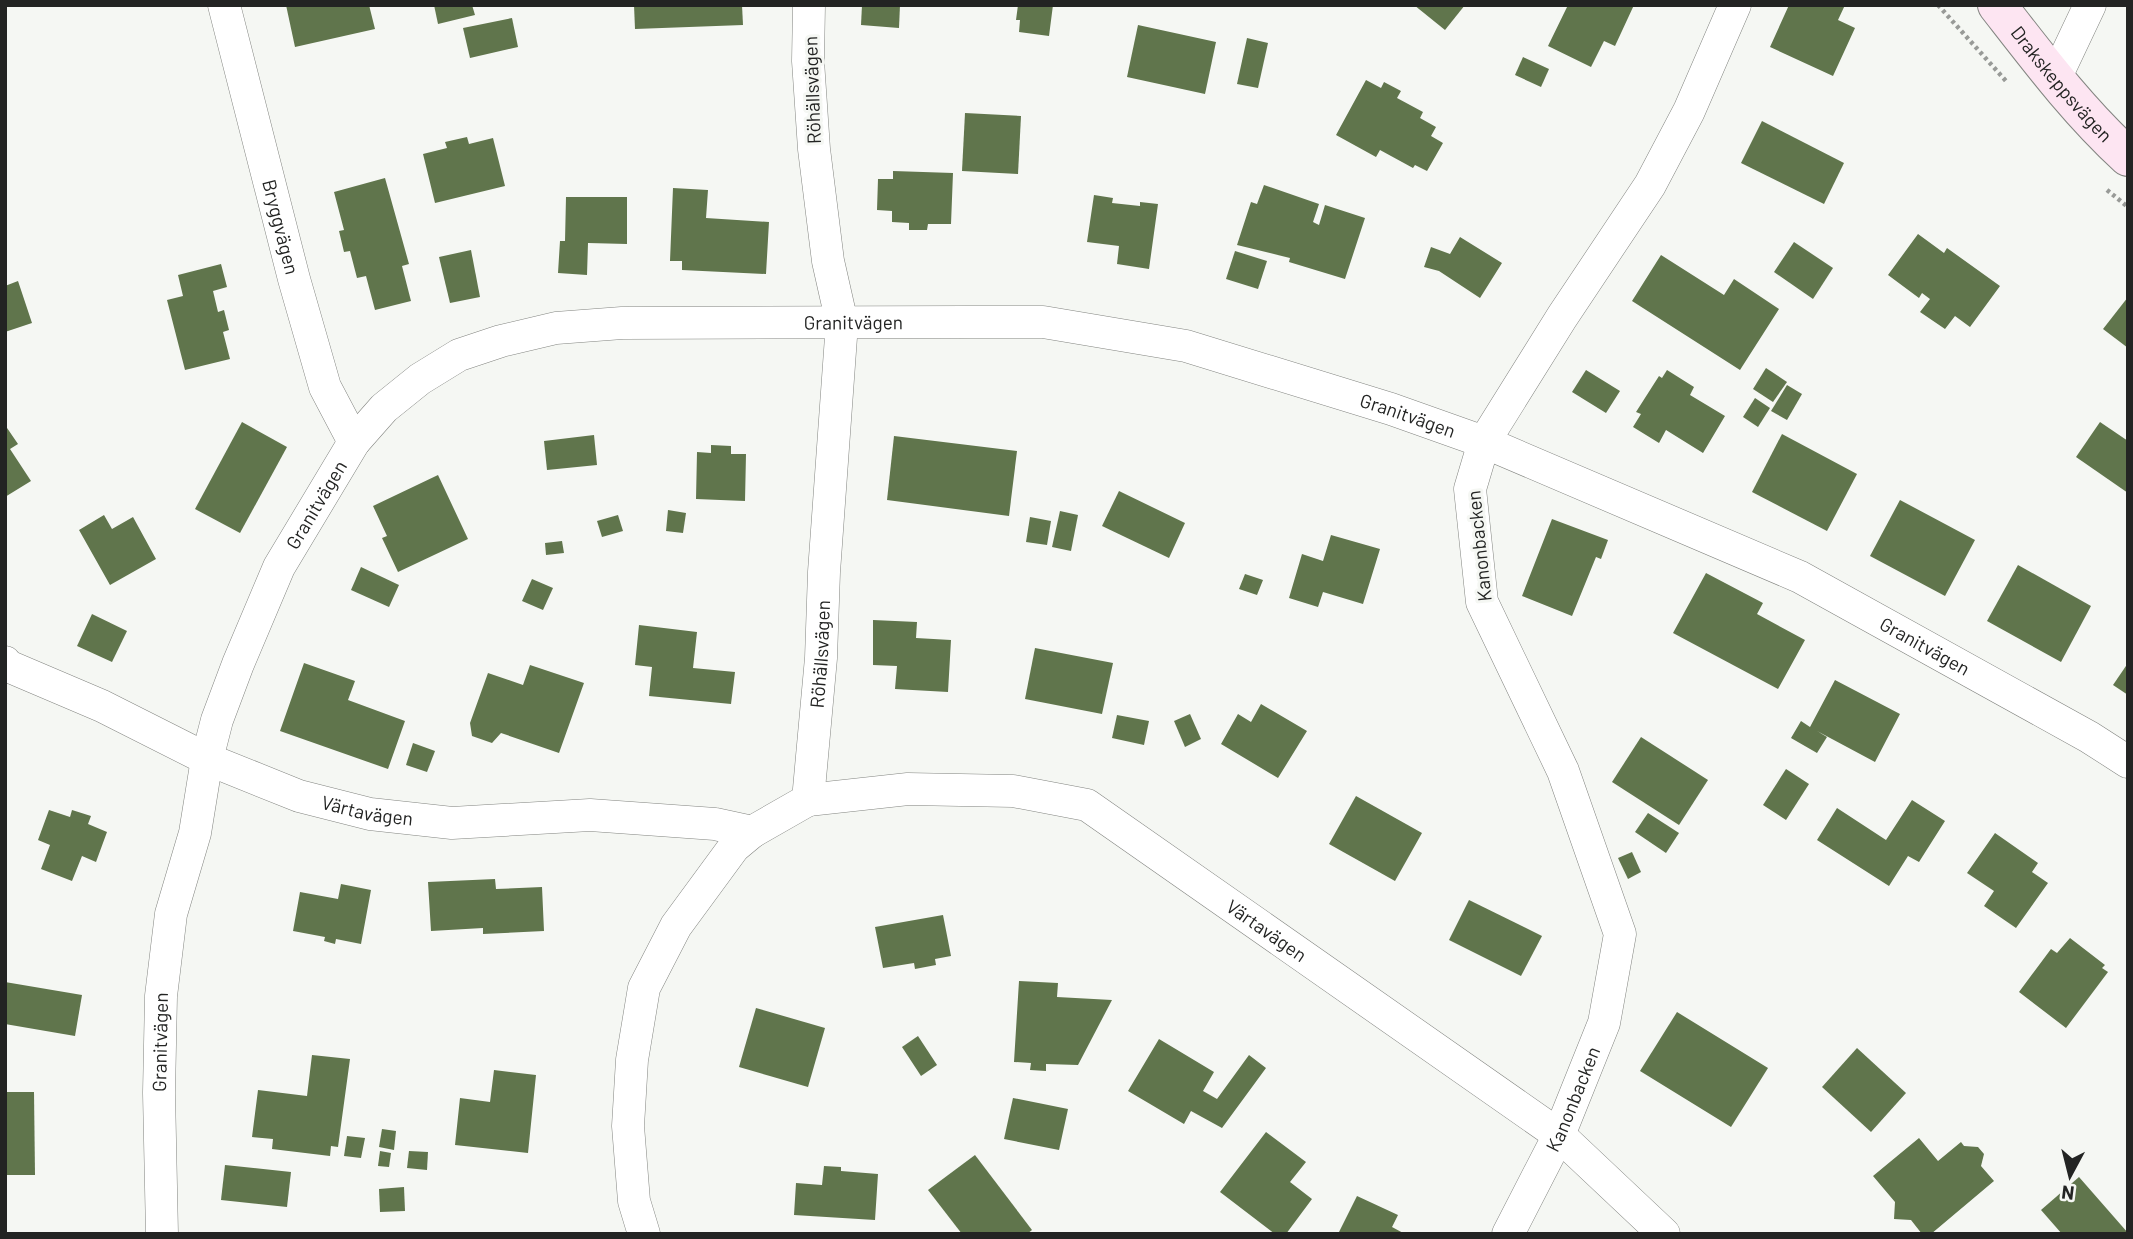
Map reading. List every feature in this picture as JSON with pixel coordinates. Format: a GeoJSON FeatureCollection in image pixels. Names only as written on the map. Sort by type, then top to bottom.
{"type":"FeatureCollection","features":[{"type":"Feature","properties":{"kind":"street","name":"Bryggvägen"},"geometry":{"type":"LineString","coordinates":[[224,5],[294,279],[325,387],[354,442]]}},
{"type":"Feature","properties":{"kind":"street","name":"Röhällsvägen"},"geometry":{"type":"LineString","coordinates":[[808,800],[821,658],[824,572],[842,323],[828,261],[814,149],[808,61],[809,5]]}},
{"type":"Feature","properties":{"kind":"street","name":"Kanonbacken"},"geometry":{"type":"LineString","coordinates":[[1508,1234],[1559,1135],[1604,1023],[1620,934],[1563,771],[1482,601],[1470,489],[1484,442],[1562,317],[1650,185],[1689,111],[1735,5]]}},
{"type":"Feature","properties":{"kind":"street","name":"Drakskeppsvägen"},"geometry":{"type":"LineString","coordinates":[[1997,5],[2054,81],[2128,158]]}},
{"type":"Feature","properties":{"kind":"street"},"geometry":{"type":"LineString","coordinates":[[2054,81],[2090,5]]}},
{"type":"Feature","properties":{"kind":"street","name":"Granitvägen"},"geometry":{"type":"LineString","coordinates":[[162,1234],[159,1093],[161,996],[171,914],[195,833],[206,759],[238,664],[279,567],[354,442],[384,408],[420,379],[458,355],[501,341],[556,328],[622,323],[1043,323],[1186,346],[1379,405],[1484,442],[1800,577],[2089,737],[2128,762]]}},
{"type":"Feature","properties":{"kind":"street","name":"Värtavägen"},"geometry":{"type":"LineString","coordinates":[[6,666],[102,706],[206,759],[299,796],[370,814],[452,823],[590,815],[715,824],[752,832]]}},
{"type":"Feature","properties":{"kind":"street","name":"Värtavägen"},"geometry":{"type":"LineString","coordinates":[[808,800],[908,789],[1013,791],[1087,805],[1559,1135],[1664,1234]]}},
{"type":"Feature","properties":{"kind":"street"},"geometry":{"type":"LineString","coordinates":[[644,1234],[634,1200],[628,1126],[632,1060],[644,988],[676,926],[734,847],[752,832],[808,800]]}},
{"type":"Feature","properties":{"kind":"building"},"geometry":{"type":"Polygon","coordinates":[[[286,5],[369,5],[375,29],[295,47],[286,5]]]}},
{"type":"Feature","properties":{"kind":"building"},"geometry":{"type":"Polygon","coordinates":[[[434,5],[472,5],[475,15],[438,24],[434,5]]]}},
{"type":"Feature","properties":{"kind":"building"},"geometry":{"type":"Polygon","coordinates":[[[634,5],[742,5],[743,25],[635,29],[634,5]]]}},
{"type":"Feature","properties":{"kind":"building"},"geometry":{"type":"Polygon","coordinates":[[[862,5],[900,5],[899,28],[861,25],[862,5]]]}},
{"type":"Feature","properties":{"kind":"building"},"geometry":{"type":"Polygon","coordinates":[[[1018,5],[1053,5],[1049,36],[1019,32],[1020,20],[1016,20],[1018,5]]]}},
{"type":"Feature","properties":{"kind":"building"},"geometry":{"type":"Polygon","coordinates":[[[1414,5],[1465,5],[1445,30],[1414,5]]]}},
{"type":"Feature","properties":{"kind":"building"},"geometry":{"type":"Polygon","coordinates":[[[1568,5],[1634,5],[1615,46],[1604,41],[1591,67],[1548,46],[1568,5]]]}},
{"type":"Feature","properties":{"kind":"building"},"geometry":{"type":"Polygon","coordinates":[[[1789,5],[1845,5],[1838,20],[1855,28],[1833,76],[1770,47],[1789,5]]]}},
{"type":"Feature","properties":{"kind":"building"},"geometry":{"type":"Polygon","coordinates":[[[512,18],[518,47],[470,58],[463,28],[512,18]]]}},
{"type":"Feature","properties":{"kind":"building"},"geometry":{"type":"Polygon","coordinates":[[[1138,25],[1216,42],[1205,94],[1127,77],[1138,25]]]}},
{"type":"Feature","properties":{"kind":"building"},"geometry":{"type":"Polygon","coordinates":[[[1247,38],[1268,43],[1258,88],[1237,84],[1247,38]]]}},
{"type":"Feature","properties":{"kind":"building"},"geometry":{"type":"Polygon","coordinates":[[[1523,57],[1549,69],[1541,87],[1515,75],[1523,57]]]}},
{"type":"Feature","properties":{"kind":"building"},"geometry":{"type":"Polygon","coordinates":[[[1366,80],[1381,88],[1384,82],[1401,91],[1397,98],[1423,112],[1420,118],[1436,127],[1431,136],[1443,143],[1427,171],[1415,165],[1413,168],[1380,150],[1376,157],[1336,135],[1366,80]]]}},
{"type":"Feature","properties":{"kind":"building"},"geometry":{"type":"Polygon","coordinates":[[[965,113],[1021,116],[1018,174],[962,171],[965,113]]]}},
{"type":"Feature","properties":{"kind":"building"},"geometry":{"type":"Polygon","coordinates":[[[1762,121],[1844,163],[1824,204],[1741,163],[1762,121]]]}},
{"type":"Feature","properties":{"kind":"building"},"geometry":{"type":"Polygon","coordinates":[[[467,137],[469,144],[493,138],[505,186],[435,203],[423,154],[447,148],[445,142],[467,137]]]}},
{"type":"Feature","properties":{"kind":"building"},"geometry":{"type":"Polygon","coordinates":[[[893,171],[953,173],[951,224],[928,224],[927,230],[909,230],[909,223],[892,222],[892,211],[877,210],[878,179],[893,179],[893,171]]]}},
{"type":"Feature","properties":{"kind":"building"},"geometry":{"type":"Polygon","coordinates":[[[385,178],[409,264],[402,266],[411,301],[375,310],[366,276],[357,278],[350,251],[344,252],[339,231],[344,230],[334,192],[385,178]]]}},
{"type":"Feature","properties":{"kind":"building"},"geometry":{"type":"Polygon","coordinates":[[[1264,185],[1319,204],[1313,222],[1319,225],[1325,205],[1365,218],[1345,279],[1289,262],[1290,258],[1237,245],[1251,202],[1257,204],[1264,185]]]}},
{"type":"Feature","properties":{"kind":"building"},"geometry":{"type":"Polygon","coordinates":[[[673,188],[708,190],[706,218],[769,222],[766,274],[682,270],[682,261],[670,261],[673,188]]]}},
{"type":"Feature","properties":{"kind":"building"},"geometry":{"type":"Polygon","coordinates":[[[1094,195],[1113,198],[1112,203],[1140,206],[1140,202],[1158,204],[1149,269],[1117,264],[1119,246],[1087,242],[1094,195]]]}},
{"type":"Feature","properties":{"kind":"building"},"geometry":{"type":"Polygon","coordinates":[[[566,197],[627,197],[627,244],[588,243],[587,275],[558,273],[560,241],[565,241],[566,197]]]}},
{"type":"Feature","properties":{"kind":"building"},"geometry":{"type":"Polygon","coordinates":[[[1918,234],[1944,253],[1947,248],[2000,286],[1970,327],[1955,316],[1945,329],[1920,312],[1930,299],[1922,293],[1919,298],[1888,275],[1918,234]]]}},
{"type":"Feature","properties":{"kind":"building"},"geometry":{"type":"Polygon","coordinates":[[[1460,237],[1502,263],[1480,298],[1439,271],[1424,267],[1431,247],[1450,254],[1460,237]]]}},
{"type":"Feature","properties":{"kind":"building"},"geometry":{"type":"Polygon","coordinates":[[[1794,242],[1833,268],[1813,299],[1774,272],[1794,242]]]}},
{"type":"Feature","properties":{"kind":"building"},"geometry":{"type":"Polygon","coordinates":[[[471,250],[480,297],[450,303],[439,257],[471,250]]]}},
{"type":"Feature","properties":{"kind":"building"},"geometry":{"type":"Polygon","coordinates":[[[1235,251],[1267,261],[1258,289],[1226,279],[1235,251]]]}},
{"type":"Feature","properties":{"kind":"building"},"geometry":{"type":"Polygon","coordinates":[[[1661,255],[1724,295],[1734,279],[1779,309],[1740,370],[1632,301],[1661,255]]]}},
{"type":"Feature","properties":{"kind":"building"},"geometry":{"type":"Polygon","coordinates":[[[221,264],[227,287],[213,291],[218,312],[224,310],[229,330],[223,332],[230,359],[185,370],[167,300],[183,296],[178,275],[221,264]]]}},
{"type":"Feature","properties":{"kind":"building"},"geometry":{"type":"Polygon","coordinates":[[[18,281],[32,323],[5,332],[5,286],[18,281]]]}},
{"type":"Feature","properties":{"kind":"building"},"geometry":{"type":"Polygon","coordinates":[[[2128,297],[2128,348],[2103,329],[2128,297]]]}},
{"type":"Feature","properties":{"kind":"building"},"geometry":{"type":"Polygon","coordinates":[[[1766,368],[1787,382],[1773,402],[1753,389],[1766,368]]]}},
{"type":"Feature","properties":{"kind":"building"},"geometry":{"type":"Polygon","coordinates":[[[1586,370],[1620,391],[1606,413],[1572,392],[1586,370]]]}},
{"type":"Feature","properties":{"kind":"building"},"geometry":{"type":"Polygon","coordinates":[[[1667,370],[1694,387],[1690,395],[1725,416],[1703,453],[1666,430],[1659,443],[1633,427],[1641,414],[1636,412],[1659,376],[1662,378],[1667,370]]]}},
{"type":"Feature","properties":{"kind":"building"},"geometry":{"type":"Polygon","coordinates":[[[1787,385],[1802,394],[1787,420],[1771,411],[1787,385]]]}},
{"type":"Feature","properties":{"kind":"building"},"geometry":{"type":"Polygon","coordinates":[[[1755,398],[1770,408],[1758,427],[1743,417],[1755,398]]]}},
{"type":"Feature","properties":{"kind":"building"},"geometry":{"type":"Polygon","coordinates":[[[242,422],[287,447],[240,533],[195,509],[242,422]]]}},
{"type":"Feature","properties":{"kind":"building"},"geometry":{"type":"Polygon","coordinates":[[[2100,422],[2128,441],[2128,493],[2076,457],[2100,422]]]}},
{"type":"Feature","properties":{"kind":"building"},"geometry":{"type":"Polygon","coordinates":[[[5,425],[18,444],[10,449],[31,481],[5,497],[5,425]]]}},
{"type":"Feature","properties":{"kind":"building"},"geometry":{"type":"Polygon","coordinates":[[[1782,434],[1857,474],[1827,531],[1752,492],[1782,434]]]}},
{"type":"Feature","properties":{"kind":"building"},"geometry":{"type":"Polygon","coordinates":[[[594,435],[597,465],[547,470],[544,441],[594,435]]]}},
{"type":"Feature","properties":{"kind":"building"},"geometry":{"type":"Polygon","coordinates":[[[894,436],[1017,451],[1009,516],[887,500],[894,436]]]}},
{"type":"Feature","properties":{"kind":"building"},"geometry":{"type":"Polygon","coordinates":[[[711,445],[731,446],[731,454],[746,454],[745,501],[696,499],[697,452],[711,453],[711,445]]]}},
{"type":"Feature","properties":{"kind":"building"},"geometry":{"type":"Polygon","coordinates":[[[438,475],[468,539],[398,572],[382,538],[387,536],[373,506],[438,475]]]}},
{"type":"Feature","properties":{"kind":"building"},"geometry":{"type":"Polygon","coordinates":[[[1119,491],[1185,523],[1169,558],[1102,526],[1119,491]]]}},
{"type":"Feature","properties":{"kind":"building"},"geometry":{"type":"Polygon","coordinates":[[[1900,500],[1975,540],[1945,596],[1870,556],[1900,500]]]}},
{"type":"Feature","properties":{"kind":"building"},"geometry":{"type":"Polygon","coordinates":[[[668,510],[686,513],[683,533],[666,531],[668,510]]]}},
{"type":"Feature","properties":{"kind":"building"},"geometry":{"type":"Polygon","coordinates":[[[1060,511],[1078,515],[1071,551],[1052,547],[1060,511]]]}},
{"type":"Feature","properties":{"kind":"building"},"geometry":{"type":"Polygon","coordinates":[[[104,515],[112,529],[133,517],[156,559],[110,585],[79,530],[104,515]]]}},
{"type":"Feature","properties":{"kind":"building"},"geometry":{"type":"Polygon","coordinates":[[[618,515],[623,531],[602,537],[597,521],[618,515]]]}},
{"type":"Feature","properties":{"kind":"building"},"geometry":{"type":"Polygon","coordinates":[[[1030,517],[1051,521],[1047,545],[1026,542],[1030,517]]]}},
{"type":"Feature","properties":{"kind":"building"},"geometry":{"type":"Polygon","coordinates":[[[1552,519],[1608,540],[1601,559],[1596,557],[1572,616],[1522,596],[1552,519]]]}},
{"type":"Feature","properties":{"kind":"building"},"geometry":{"type":"Polygon","coordinates":[[[1331,535],[1380,549],[1363,604],[1323,592],[1318,607],[1289,598],[1302,554],[1323,561],[1331,535]]]}},
{"type":"Feature","properties":{"kind":"building"},"geometry":{"type":"Polygon","coordinates":[[[562,541],[564,553],[546,555],[545,543],[562,541]]]}},
{"type":"Feature","properties":{"kind":"building"},"geometry":{"type":"Polygon","coordinates":[[[2018,565],[2091,606],[2061,662],[1987,621],[2018,565]]]}},
{"type":"Feature","properties":{"kind":"building"},"geometry":{"type":"Polygon","coordinates":[[[361,567],[399,585],[389,607],[351,590],[361,567]]]}},
{"type":"Feature","properties":{"kind":"building"},"geometry":{"type":"Polygon","coordinates":[[[1706,573],[1763,603],[1757,614],[1805,640],[1778,689],[1673,633],[1706,573]]]}},
{"type":"Feature","properties":{"kind":"building"},"geometry":{"type":"Polygon","coordinates":[[[1245,574],[1263,580],[1257,595],[1239,589],[1245,574]]]}},
{"type":"Feature","properties":{"kind":"building"},"geometry":{"type":"Polygon","coordinates":[[[532,579],[553,588],[543,610],[522,601],[532,579]]]}},
{"type":"Feature","properties":{"kind":"building"},"geometry":{"type":"Polygon","coordinates":[[[92,614],[127,631],[112,662],[77,646],[92,614]]]}},
{"type":"Feature","properties":{"kind":"building"},"geometry":{"type":"Polygon","coordinates":[[[873,620],[917,622],[916,638],[951,640],[948,692],[895,689],[897,666],[873,665],[873,620]]]}},
{"type":"Feature","properties":{"kind":"building"},"geometry":{"type":"Polygon","coordinates":[[[639,625],[697,632],[693,668],[735,672],[731,704],[649,696],[652,667],[635,665],[639,625]]]}},
{"type":"Feature","properties":{"kind":"building"},"geometry":{"type":"Polygon","coordinates":[[[1035,648],[1113,663],[1102,714],[1025,699],[1035,648]]]}},
{"type":"Feature","properties":{"kind":"building"},"geometry":{"type":"Polygon","coordinates":[[[304,663],[355,681],[348,700],[405,721],[388,769],[280,731],[304,663]]]}},
{"type":"Feature","properties":{"kind":"building"},"geometry":{"type":"Polygon","coordinates":[[[2128,663],[2128,695],[2113,685],[2128,663]]]}},
{"type":"Feature","properties":{"kind":"building"},"geometry":{"type":"Polygon","coordinates":[[[530,665],[584,683],[559,753],[501,733],[492,743],[472,736],[470,723],[488,673],[523,685],[530,665]]]}},
{"type":"Feature","properties":{"kind":"building"},"geometry":{"type":"Polygon","coordinates":[[[1835,680],[1900,714],[1875,762],[1817,731],[1827,737],[1817,753],[1791,738],[1801,721],[1810,727],[1835,680]]]}},
{"type":"Feature","properties":{"kind":"building"},"geometry":{"type":"Polygon","coordinates":[[[1261,704],[1307,731],[1278,778],[1221,744],[1238,714],[1251,722],[1261,704]]]}},
{"type":"Feature","properties":{"kind":"building"},"geometry":{"type":"Polygon","coordinates":[[[1190,714],[1201,739],[1185,747],[1174,721],[1190,714]]]}},
{"type":"Feature","properties":{"kind":"building"},"geometry":{"type":"Polygon","coordinates":[[[1117,715],[1149,721],[1144,745],[1112,738],[1117,715]]]}},
{"type":"Feature","properties":{"kind":"building"},"geometry":{"type":"Polygon","coordinates":[[[1641,737],[1708,780],[1679,825],[1612,782],[1641,737]]]}},
{"type":"Feature","properties":{"kind":"building"},"geometry":{"type":"Polygon","coordinates":[[[413,743],[435,751],[427,772],[406,765],[413,743]]]}},
{"type":"Feature","properties":{"kind":"building"},"geometry":{"type":"Polygon","coordinates":[[[1786,769],[1809,784],[1786,820],[1763,805],[1786,769]]]}},
{"type":"Feature","properties":{"kind":"building"},"geometry":{"type":"Polygon","coordinates":[[[1356,796],[1422,833],[1395,881],[1329,844],[1356,796]]]}},
{"type":"Feature","properties":{"kind":"building"},"geometry":{"type":"Polygon","coordinates":[[[1912,800],[1945,821],[1919,862],[1908,856],[1889,886],[1817,840],[1837,808],[1886,840],[1912,800]]]}},
{"type":"Feature","properties":{"kind":"building"},"geometry":{"type":"Polygon","coordinates":[[[49,810],[70,817],[72,810],[91,816],[88,824],[107,832],[96,862],[82,856],[72,881],[41,869],[50,845],[38,840],[49,810]]]}},
{"type":"Feature","properties":{"kind":"building"},"geometry":{"type":"Polygon","coordinates":[[[1648,813],[1679,833],[1666,853],[1635,832],[1648,813]]]}},
{"type":"Feature","properties":{"kind":"building"},"geometry":{"type":"Polygon","coordinates":[[[1995,833],[2038,863],[2032,872],[2048,883],[2016,928],[1984,906],[1994,891],[1967,873],[1995,833]]]}},
{"type":"Feature","properties":{"kind":"building"},"geometry":{"type":"Polygon","coordinates":[[[1632,852],[1641,872],[1628,879],[1618,858],[1632,852]]]}},
{"type":"Feature","properties":{"kind":"building"},"geometry":{"type":"Polygon","coordinates":[[[495,879],[496,889],[542,887],[544,931],[483,934],[483,928],[431,931],[428,882],[495,879]]]}},
{"type":"Feature","properties":{"kind":"building"},"geometry":{"type":"Polygon","coordinates":[[[341,884],[371,890],[361,944],[336,939],[335,944],[324,941],[325,937],[293,931],[300,892],[338,899],[341,884]]]}},
{"type":"Feature","properties":{"kind":"building"},"geometry":{"type":"Polygon","coordinates":[[[1469,900],[1542,936],[1521,976],[1449,940],[1469,900]]]}},
{"type":"Feature","properties":{"kind":"building"},"geometry":{"type":"Polygon","coordinates":[[[943,915],[951,956],[935,959],[936,965],[915,969],[914,963],[883,968],[875,927],[943,915]]]}},
{"type":"Feature","properties":{"kind":"building"},"geometry":{"type":"Polygon","coordinates":[[[2070,938],[2105,965],[2102,968],[2108,972],[2066,1028],[2019,992],[2051,949],[2057,953],[2070,938]]]}},
{"type":"Feature","properties":{"kind":"building"},"geometry":{"type":"Polygon","coordinates":[[[1019,981],[1058,983],[1057,997],[1112,1000],[1078,1065],[1046,1064],[1046,1071],[1030,1070],[1031,1063],[1014,1062],[1019,981]]]}},
{"type":"Feature","properties":{"kind":"building"},"geometry":{"type":"Polygon","coordinates":[[[5,982],[82,995],[75,1036],[5,1024],[5,982]]]}},
{"type":"Feature","properties":{"kind":"building"},"geometry":{"type":"Polygon","coordinates":[[[756,1008],[825,1028],[808,1087],[739,1067],[756,1008]]]}},
{"type":"Feature","properties":{"kind":"building"},"geometry":{"type":"Polygon","coordinates":[[[1677,1012],[1768,1068],[1731,1127],[1640,1071],[1677,1012]]]}},
{"type":"Feature","properties":{"kind":"building"},"geometry":{"type":"Polygon","coordinates":[[[918,1036],[937,1065],[921,1076],[902,1047],[918,1036]]]}},
{"type":"Feature","properties":{"kind":"building"},"geometry":{"type":"Polygon","coordinates":[[[1159,1039],[1214,1072],[1203,1091],[1217,1099],[1249,1055],[1266,1068],[1222,1128],[1191,1111],[1184,1124],[1128,1091],[1159,1039]]]}},
{"type":"Feature","properties":{"kind":"building"},"geometry":{"type":"Polygon","coordinates":[[[1857,1048],[1906,1093],[1871,1132],[1822,1087],[1857,1048]]]}},
{"type":"Feature","properties":{"kind":"building"},"geometry":{"type":"Polygon","coordinates":[[[312,1055],[350,1059],[338,1147],[331,1146],[330,1156],[272,1149],[273,1139],[252,1137],[258,1090],[307,1096],[312,1055]]]}},
{"type":"Feature","properties":{"kind":"building"},"geometry":{"type":"Polygon","coordinates":[[[494,1070],[536,1075],[528,1153],[455,1145],[460,1098],[490,1102],[494,1070]]]}},
{"type":"Feature","properties":{"kind":"building"},"geometry":{"type":"Polygon","coordinates":[[[5,1092],[34,1092],[35,1175],[5,1175],[5,1092]]]}},
{"type":"Feature","properties":{"kind":"building"},"geometry":{"type":"Polygon","coordinates":[[[1013,1098],[1068,1109],[1059,1150],[1004,1139],[1013,1098]]]}},
{"type":"Feature","properties":{"kind":"building"},"geometry":{"type":"Polygon","coordinates":[[[382,1129],[396,1131],[394,1150],[379,1147],[382,1129]]]}},
{"type":"Feature","properties":{"kind":"building"},"geometry":{"type":"Polygon","coordinates":[[[1266,1132],[1306,1162],[1290,1182],[1312,1199],[1286,1234],[1275,1234],[1220,1192],[1266,1132]]]}},
{"type":"Feature","properties":{"kind":"building"},"geometry":{"type":"Polygon","coordinates":[[[347,1136],[365,1138],[361,1158],[344,1156],[347,1136]]]}},
{"type":"Feature","properties":{"kind":"building"},"geometry":{"type":"Polygon","coordinates":[[[1919,1138],[1938,1161],[1961,1142],[1964,1146],[1978,1147],[1984,1154],[1981,1166],[1994,1181],[1931,1234],[1922,1234],[1911,1220],[1894,1219],[1895,1202],[1873,1176],[1919,1138]]]}},
{"type":"Feature","properties":{"kind":"building"},"geometry":{"type":"Polygon","coordinates":[[[380,1151],[391,1153],[389,1167],[378,1166],[380,1151]]]}},
{"type":"Feature","properties":{"kind":"building"},"geometry":{"type":"Polygon","coordinates":[[[409,1151],[428,1152],[427,1170],[407,1168],[409,1151]]]}},
{"type":"Feature","properties":{"kind":"building"},"geometry":{"type":"Polygon","coordinates":[[[975,1155],[1032,1230],[1027,1234],[962,1234],[928,1190],[975,1155]]]}},
{"type":"Feature","properties":{"kind":"building"},"geometry":{"type":"Polygon","coordinates":[[[225,1165],[291,1172],[287,1207],[221,1200],[225,1165]]]}},
{"type":"Feature","properties":{"kind":"building"},"geometry":{"type":"Polygon","coordinates":[[[824,1166],[841,1167],[841,1171],[878,1174],[875,1220],[794,1215],[796,1183],[822,1185],[824,1166]]]}},
{"type":"Feature","properties":{"kind":"building"},"geometry":{"type":"Polygon","coordinates":[[[2079,1177],[2128,1234],[2062,1234],[2041,1210],[2079,1177]]]}},
{"type":"Feature","properties":{"kind":"building"},"geometry":{"type":"Polygon","coordinates":[[[404,1187],[405,1211],[380,1212],[379,1189],[404,1187]]]}},
{"type":"Feature","properties":{"kind":"building"},"geometry":{"type":"Polygon","coordinates":[[[1357,1196],[1398,1215],[1392,1227],[1405,1234],[1338,1234],[1357,1196]]]}}]}
